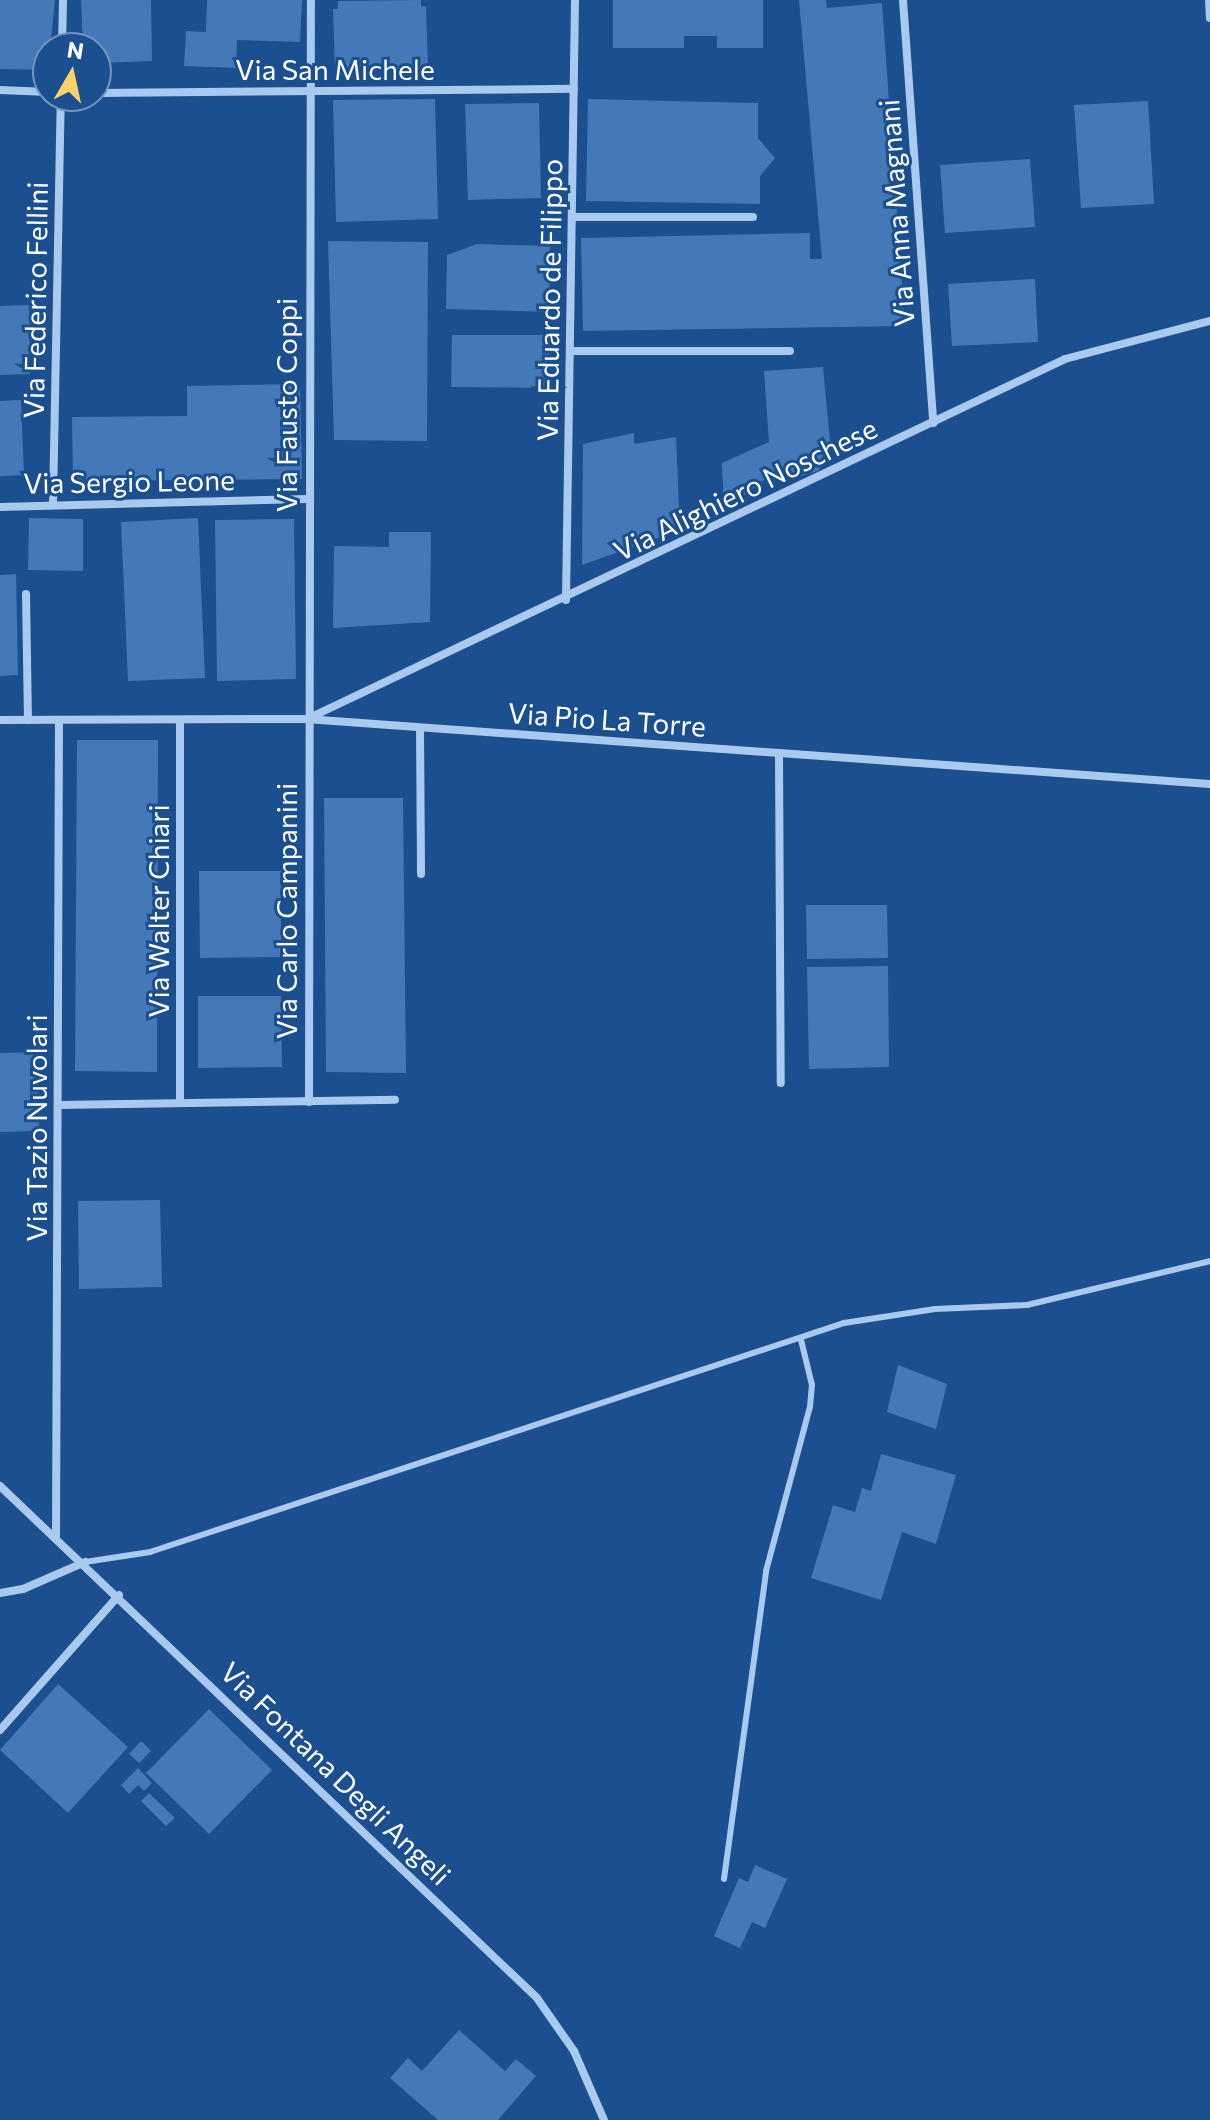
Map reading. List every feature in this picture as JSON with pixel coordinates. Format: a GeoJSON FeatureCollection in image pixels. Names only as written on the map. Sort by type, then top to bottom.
{"type":"FeatureCollection","features":[{"type":"Feature","properties":{"kind":"street"},"geometry":{"type":"LineString","coordinates":[[62,32],[63,0]]}},
{"type":"Feature","properties":{"kind":"street","name":"Via Fausto Coppi"},"geometry":{"type":"LineString","coordinates":[[306,719],[311,0]]}},
{"type":"Feature","properties":{"kind":"street","name":"Via Eduardo de Filippo"},"geometry":{"type":"LineString","coordinates":[[566,600],[575,0]]}},
{"type":"Feature","properties":{"kind":"street","name":"Via Anna Magnani"},"geometry":{"type":"LineString","coordinates":[[903,0],[933,423]]}},
{"type":"Feature","properties":{"kind":"street"},"geometry":{"type":"LineString","coordinates":[[1209,0],[1210,18]]}},
{"type":"Feature","properties":{"kind":"street","name":"Via San Michele"},"geometry":{"type":"LineString","coordinates":[[112,93],[574,89]]}},
{"type":"Feature","properties":{"kind":"street"},"geometry":{"type":"LineString","coordinates":[[0,90],[32,91]]}},
{"type":"Feature","properties":{"kind":"street","name":"Via Federico Fellini"},"geometry":{"type":"LineString","coordinates":[[53,504],[61,112]]}},
{"type":"Feature","properties":{"kind":"street"},"geometry":{"type":"LineString","coordinates":[[572,217],[753,217]]}},
{"type":"Feature","properties":{"kind":"street","name":"Via Alighiero Noschese"},"geometry":{"type":"LineString","coordinates":[[306,719],[566,600],[1065,359],[1210,321]]}},
{"type":"Feature","properties":{"kind":"street"},"geometry":{"type":"LineString","coordinates":[[570,351],[790,351]]}},
{"type":"Feature","properties":{"kind":"street","name":"Via Sergio Leone"},"geometry":{"type":"LineString","coordinates":[[0,507],[308,499]]}},
{"type":"Feature","properties":{"kind":"street"},"geometry":{"type":"LineString","coordinates":[[26,594],[28,720]]}},
{"type":"Feature","properties":{"kind":"street","name":"Via Pio La Torre"},"geometry":{"type":"LineString","coordinates":[[0,720],[306,719],[1210,784]]}},
{"type":"Feature","properties":{"kind":"street","name":"Via Carlo Campanini"},"geometry":{"type":"LineString","coordinates":[[306,719],[309,1102]]}},
{"type":"Feature","properties":{"kind":"street","name":"Via Tazio Nuvolari"},"geometry":{"type":"LineString","coordinates":[[56,1536],[59,720]]}},
{"type":"Feature","properties":{"kind":"street","name":"Via Walter Chiari"},"geometry":{"type":"LineString","coordinates":[[180,720],[180,1103]]}},
{"type":"Feature","properties":{"kind":"street"},"geometry":{"type":"LineString","coordinates":[[420,728],[421,874]]}},
{"type":"Feature","properties":{"kind":"street"},"geometry":{"type":"LineString","coordinates":[[779,754],[781,1083]]}},
{"type":"Feature","properties":{"kind":"street"},"geometry":{"type":"LineString","coordinates":[[58,1105],[395,1100]]}},
{"type":"Feature","properties":{"kind":"street","name":"Via Fontana Degli Angeli"},"geometry":{"type":"LineString","coordinates":[[0,1486],[85,1562],[537,1998],[574,2051],[604,2120]]}},
{"type":"Feature","properties":{"kind":"street"},"geometry":{"type":"LineString","coordinates":[[0,1593],[23,1589],[85,1562]]}},
{"type":"Feature","properties":{"kind":"street"},"geometry":{"type":"LineString","coordinates":[[0,1730],[119,1595]]}},
{"type":"Feature","properties":{"kind":"lane"},"geometry":{"type":"LineString","coordinates":[[85,1562],[150,1552],[801,1340],[844,1323],[889,1314],[1027,1305],[1210,1261]]}},
{"type":"Feature","properties":{"kind":"lane"},"geometry":{"type":"LineString","coordinates":[[724,1879],[766,1571],[810,1407],[812,1385],[801,1340]]}},
{"type":"Feature","properties":{"kind":"building"},"geometry":{"type":"Polygon","coordinates":[[[0,0],[55,0],[52,32],[32,32],[32,70],[0,69],[0,0]]]}},
{"type":"Feature","properties":{"kind":"building"},"geometry":{"type":"Polygon","coordinates":[[[81,0],[151,0],[152,61],[112,62],[112,32],[82,32],[81,0]]]}},
{"type":"Feature","properties":{"kind":"building"},"geometry":{"type":"Polygon","coordinates":[[[207,0],[302,0],[300,42],[237,40],[236,68],[184,66],[186,31],[206,32],[207,0]]]}},
{"type":"Feature","properties":{"kind":"building"},"geometry":{"type":"Polygon","coordinates":[[[421,0],[421,7],[426,6],[428,67],[335,71],[333,9],[338,9],[338,1],[421,0]]]}},
{"type":"Feature","properties":{"kind":"building"},"geometry":{"type":"Polygon","coordinates":[[[613,0],[763,0],[763,48],[717,48],[717,36],[684,36],[684,48],[613,48],[613,0]]]}},
{"type":"Feature","properties":{"kind":"building"},"geometry":{"type":"Polygon","coordinates":[[[799,0],[826,0],[827,8],[882,3],[905,326],[583,331],[581,238],[810,233],[810,259],[822,259],[799,0]]]}},
{"type":"Feature","properties":{"kind":"building"},"geometry":{"type":"Polygon","coordinates":[[[435,99],[438,219],[336,222],[333,100],[435,99]]]}},
{"type":"Feature","properties":{"kind":"building"},"geometry":{"type":"Polygon","coordinates":[[[588,99],[758,103],[758,138],[775,158],[760,176],[760,204],[586,201],[588,99]]]}},
{"type":"Feature","properties":{"kind":"building"},"geometry":{"type":"Polygon","coordinates":[[[1148,101],[1154,204],[1081,208],[1074,105],[1148,101]]]}},
{"type":"Feature","properties":{"kind":"building"},"geometry":{"type":"Polygon","coordinates":[[[539,103],[541,198],[468,200],[465,104],[539,103]]]}},
{"type":"Feature","properties":{"kind":"building"},"geometry":{"type":"Polygon","coordinates":[[[1030,159],[1035,227],[945,233],[940,165],[1030,159]]]}},
{"type":"Feature","properties":{"kind":"building"},"geometry":{"type":"Polygon","coordinates":[[[328,241],[428,242],[427,441],[334,440],[328,241]]]}},
{"type":"Feature","properties":{"kind":"building"},"geometry":{"type":"Polygon","coordinates":[[[477,244],[550,246],[549,312],[446,309],[447,255],[477,244]]]}},
{"type":"Feature","properties":{"kind":"building"},"geometry":{"type":"Polygon","coordinates":[[[1035,279],[1038,342],[952,346],[948,284],[1035,279]]]}},
{"type":"Feature","properties":{"kind":"building"},"geometry":{"type":"Polygon","coordinates":[[[29,305],[30,374],[0,375],[0,306],[29,305]]]}},
{"type":"Feature","properties":{"kind":"building"},"geometry":{"type":"Polygon","coordinates":[[[452,335],[550,335],[549,388],[451,387],[452,335]]]}},
{"type":"Feature","properties":{"kind":"building"},"geometry":{"type":"Polygon","coordinates":[[[823,367],[831,452],[818,471],[797,477],[773,473],[724,510],[722,463],[769,442],[764,371],[823,367]]]}},
{"type":"Feature","properties":{"kind":"building"},"geometry":{"type":"Polygon","coordinates":[[[300,384],[302,479],[73,481],[72,417],[187,416],[187,386],[300,384]]]}},
{"type":"Feature","properties":{"kind":"building"},"geometry":{"type":"Polygon","coordinates":[[[21,400],[24,475],[0,476],[0,401],[21,400]]]}},
{"type":"Feature","properties":{"kind":"building"},"geometry":{"type":"Polygon","coordinates":[[[634,433],[634,444],[676,437],[680,530],[582,565],[583,444],[634,433]]]}},
{"type":"Feature","properties":{"kind":"building"},"geometry":{"type":"Polygon","coordinates":[[[29,518],[83,519],[83,571],[28,570],[29,518]]]}},
{"type":"Feature","properties":{"kind":"building"},"geometry":{"type":"Polygon","coordinates":[[[198,518],[205,678],[128,681],[121,522],[198,518]]]}},
{"type":"Feature","properties":{"kind":"building"},"geometry":{"type":"Polygon","coordinates":[[[294,519],[296,679],[217,681],[215,520],[294,519]]]}},
{"type":"Feature","properties":{"kind":"building"},"geometry":{"type":"Polygon","coordinates":[[[389,532],[431,532],[430,622],[333,628],[334,546],[389,547],[389,532]]]}},
{"type":"Feature","properties":{"kind":"building"},"geometry":{"type":"Polygon","coordinates":[[[16,574],[18,675],[0,676],[0,575],[16,574]]]}},
{"type":"Feature","properties":{"kind":"building"},"geometry":{"type":"Polygon","coordinates":[[[77,740],[158,740],[157,1072],[75,1071],[77,740]]]}},
{"type":"Feature","properties":{"kind":"building"},"geometry":{"type":"Polygon","coordinates":[[[324,798],[403,798],[406,1073],[326,1072],[324,798]]]}},
{"type":"Feature","properties":{"kind":"building"},"geometry":{"type":"Polygon","coordinates":[[[199,871],[281,871],[281,957],[200,958],[199,871]]]}},
{"type":"Feature","properties":{"kind":"building"},"geometry":{"type":"Polygon","coordinates":[[[806,905],[887,905],[888,958],[807,959],[806,905]]]}},
{"type":"Feature","properties":{"kind":"building"},"geometry":{"type":"Polygon","coordinates":[[[888,966],[889,1067],[809,1069],[807,967],[888,966]]]}},
{"type":"Feature","properties":{"kind":"building"},"geometry":{"type":"Polygon","coordinates":[[[198,996],[281,996],[282,1067],[198,1068],[198,996]]]}},
{"type":"Feature","properties":{"kind":"building"},"geometry":{"type":"Polygon","coordinates":[[[37,1052],[39,1131],[0,1132],[0,1053],[37,1052]]]}},
{"type":"Feature","properties":{"kind":"building"},"geometry":{"type":"Polygon","coordinates":[[[160,1200],[162,1287],[79,1289],[78,1201],[160,1200]]]}},
{"type":"Feature","properties":{"kind":"building"},"geometry":{"type":"Polygon","coordinates":[[[898,1365],[947,1384],[936,1429],[887,1412],[898,1365]]]}},
{"type":"Feature","properties":{"kind":"building"},"geometry":{"type":"Polygon","coordinates":[[[881,1454],[956,1475],[936,1544],[902,1532],[881,1600],[811,1578],[833,1505],[855,1512],[862,1488],[871,1491],[881,1454]]]}},
{"type":"Feature","properties":{"kind":"building"},"geometry":{"type":"Polygon","coordinates":[[[58,1684],[128,1747],[68,1813],[0,1750],[58,1684]]]}},
{"type":"Feature","properties":{"kind":"building"},"geometry":{"type":"Polygon","coordinates":[[[209,1709],[272,1770],[209,1834],[146,1773],[209,1709]]]}},
{"type":"Feature","properties":{"kind":"building"},"geometry":{"type":"Polygon","coordinates":[[[141,1741],[151,1751],[139,1763],[129,1754],[141,1741]]]}},
{"type":"Feature","properties":{"kind":"building"},"geometry":{"type":"Polygon","coordinates":[[[138,1768],[152,1783],[144,1791],[138,1785],[129,1794],[121,1785],[138,1768]]]}},
{"type":"Feature","properties":{"kind":"building"},"geometry":{"type":"Polygon","coordinates":[[[149,1793],[175,1818],[166,1826],[141,1801],[149,1793]]]}},
{"type":"Feature","properties":{"kind":"building"},"geometry":{"type":"Polygon","coordinates":[[[755,1865],[787,1879],[765,1928],[752,1922],[740,1948],[714,1936],[739,1878],[748,1882],[755,1865]]]}},
{"type":"Feature","properties":{"kind":"building"},"geometry":{"type":"Polygon","coordinates":[[[459,2030],[505,2071],[516,2059],[536,2076],[498,2120],[438,2120],[390,2078],[408,2058],[422,2071],[459,2030]]]}}]}
